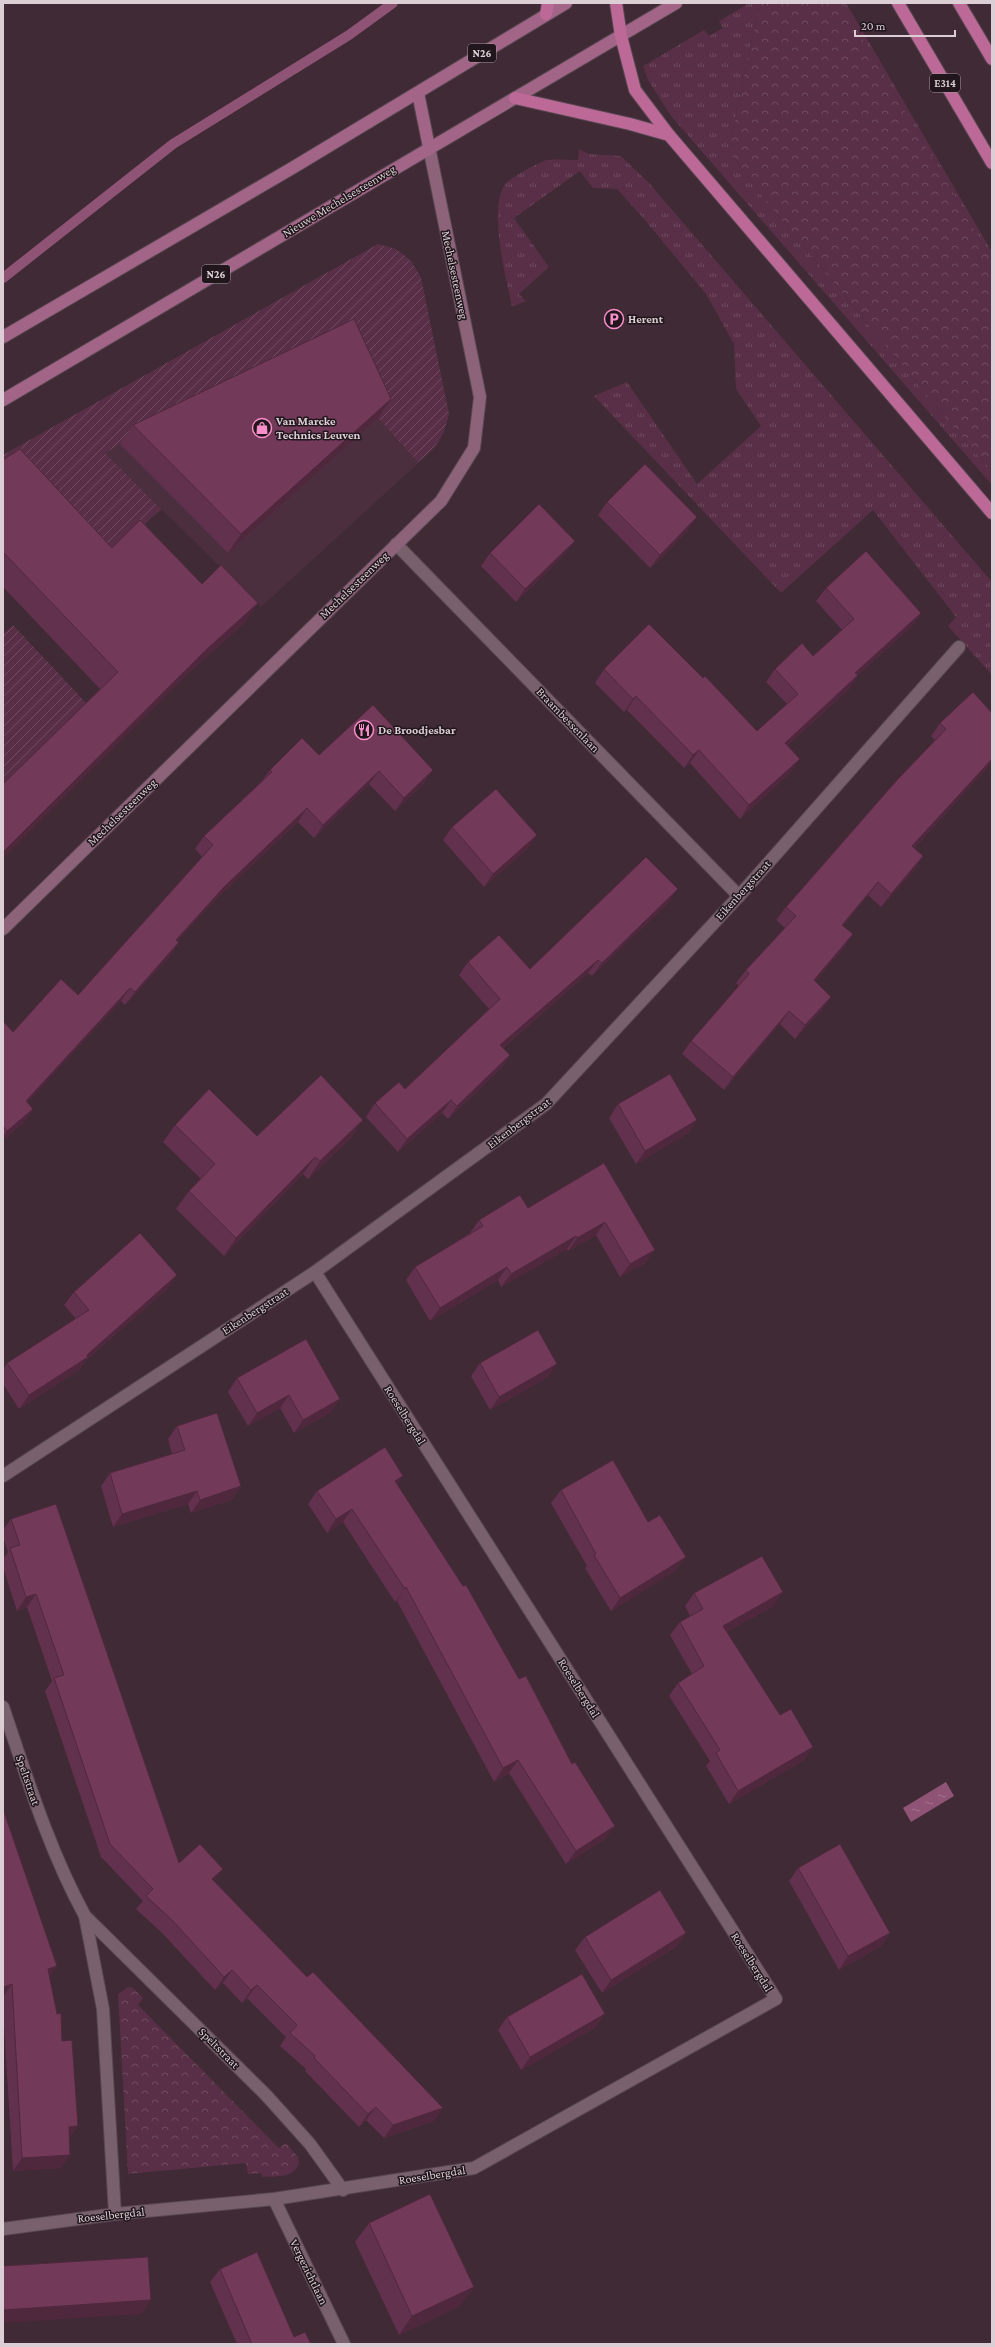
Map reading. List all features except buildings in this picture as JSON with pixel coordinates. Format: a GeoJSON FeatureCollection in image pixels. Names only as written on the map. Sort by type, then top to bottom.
{"type":"FeatureCollection","features":[{"type":"Feature","properties":{"kind":"highway"},"geometry":{"type":"LineString","coordinates":[[616,3],[621,36],[635,90],[669,135],[992,513]]}},
{"type":"Feature","properties":{"kind":"highway","name":"E314"},"geometry":{"type":"LineString","coordinates":[[898,3],[992,163]]}},
{"type":"Feature","properties":{"kind":"highway"},"geometry":{"type":"LineString","coordinates":[[959,3],[992,59]]}},
{"type":"Feature","properties":{"kind":"highway"},"geometry":{"type":"LineString","coordinates":[[515,98],[630,124],[669,135]]}},
{"type":"Feature","properties":{"kind":"main road","name":"N26"},"geometry":{"type":"LineString","coordinates":[[3,337],[418,93],[548,9],[566,3]]}},
{"type":"Feature","properties":{"kind":"main road","name":"Nieuwe Mechelsesteenweg"},"geometry":{"type":"LineString","coordinates":[[3,400],[429,147],[676,3]]}},
{"type":"Feature","properties":{"kind":"main road"},"geometry":{"type":"LineString","coordinates":[[418,93],[429,147]]}},
{"type":"Feature","properties":{"kind":"street","name":"Mechelsesteenweg"},"geometry":{"type":"LineString","coordinates":[[3,928],[396,544],[442,501],[474,448],[480,397],[429,147]]}},
{"type":"Feature","properties":{"kind":"street","name":"Braambessenlaan"},"geometry":{"type":"LineString","coordinates":[[396,544],[739,896]]}},
{"type":"Feature","properties":{"kind":"street","name":"Eikenbergstraat"},"geometry":{"type":"LineString","coordinates":[[3,1476],[315,1272],[546,1104],[739,896],[959,647]]}},
{"type":"Feature","properties":{"kind":"street","name":"Roeselbergdal"},"geometry":{"type":"LineString","coordinates":[[3,2229],[115,2214],[274,2199],[343,2190],[474,2168],[776,1999],[315,1272]]}},
{"type":"Feature","properties":{"kind":"street","name":"Speltstraat"},"geometry":{"type":"LineString","coordinates":[[3,1708],[46,1835],[68,1885],[85,1916],[266,2095],[310,2144],[343,2190]]}},
{"type":"Feature","properties":{"kind":"street","name":"Speltstraat"},"geometry":{"type":"LineString","coordinates":[[85,1916],[103,2009],[115,2214]]}},
{"type":"Feature","properties":{"kind":"street","name":"Vergezichtlaan"},"geometry":{"type":"LineString","coordinates":[[274,2199],[344,2344]]}},
{"type":"Feature","properties":{"kind":"shaded area"},"geometry":{"type":"Polygon","coordinates":[[[378,244],[395,248],[412,261],[421,278],[449,414],[444,433],[436,447],[261,607],[104,453],[3,455],[378,244]]]}},
{"type":"Feature","properties":{"kind":"green space"},"geometry":{"type":"Polygon","coordinates":[[[749,3],[761,3],[748,56],[729,151],[766,201],[950,423],[992,471],[992,485],[671,116],[648,80],[643,66],[704,30],[709,36],[723,28],[719,21],[749,3]]]}},
{"type":"Feature","properties":{"kind":"green space"},"geometry":{"type":"Polygon","coordinates":[[[761,3],[842,3],[992,260],[992,471],[950,423],[766,201],[729,151],[748,56],[761,3]]]}},
{"type":"Feature","properties":{"kind":"green space"},"geometry":{"type":"Polygon","coordinates":[[[842,3],[846,3],[992,252],[992,260],[842,3]]]}},
{"type":"Feature","properties":{"kind":"green space"},"geometry":{"type":"Polygon","coordinates":[[[579,149],[589,154],[621,156],[649,183],[992,582],[992,675],[948,626],[956,617],[873,510],[781,593],[594,396],[627,382],[697,484],[761,426],[736,389],[734,344],[706,294],[617,189],[593,188],[580,171],[514,218],[549,267],[519,294],[526,301],[512,307],[503,262],[498,226],[500,195],[505,184],[518,174],[538,163],[547,160],[578,160],[579,149]]]}},
{"type":"Feature","properties":{"kind":"green space"},"geometry":{"type":"Polygon","coordinates":[[[378,244],[399,251],[409,259],[421,278],[449,414],[442,436],[435,446],[418,462],[378,418],[120,444],[105,453],[161,509],[98,568],[3,465],[3,455],[378,244]]]}},
{"type":"Feature","properties":{"kind":"green space"},"geometry":{"type":"Polygon","coordinates":[[[13,625],[89,706],[3,790],[3,634],[13,625]]]}},
{"type":"Feature","properties":{"kind":"green space"},"geometry":{"type":"Polygon","coordinates":[[[128,1987],[133,1988],[143,1998],[138,2005],[279,2148],[286,2143],[298,2157],[299,2163],[293,2172],[284,2176],[262,2177],[261,2173],[248,2174],[246,2163],[128,2174],[118,1994],[128,1987]]]}},
{"type":"Feature","properties":{"kind":"water"},"geometry":{"type":"Polygon","coordinates":[[[946,1782],[954,1796],[911,1822],[903,1808],[946,1782]]]}},
{"type":"Feature","properties":{"kind":"waterway"},"geometry":{"type":"LineString","coordinates":[[3,278],[173,144],[349,35],[393,3]]}},
{"type":"Feature","properties":{"kind":"place","name":"Herent"},"geometry":{"type":"Point","coordinates":[614,319]}},
{"type":"Feature","properties":{"kind":"place","name":"Van Marcke Technics Leuven"},"geometry":{"type":"Point","coordinates":[262,428]}},
{"type":"Feature","properties":{"kind":"place","name":"De Broodjesbar"},"geometry":{"type":"Point","coordinates":[364,730]}}]}
